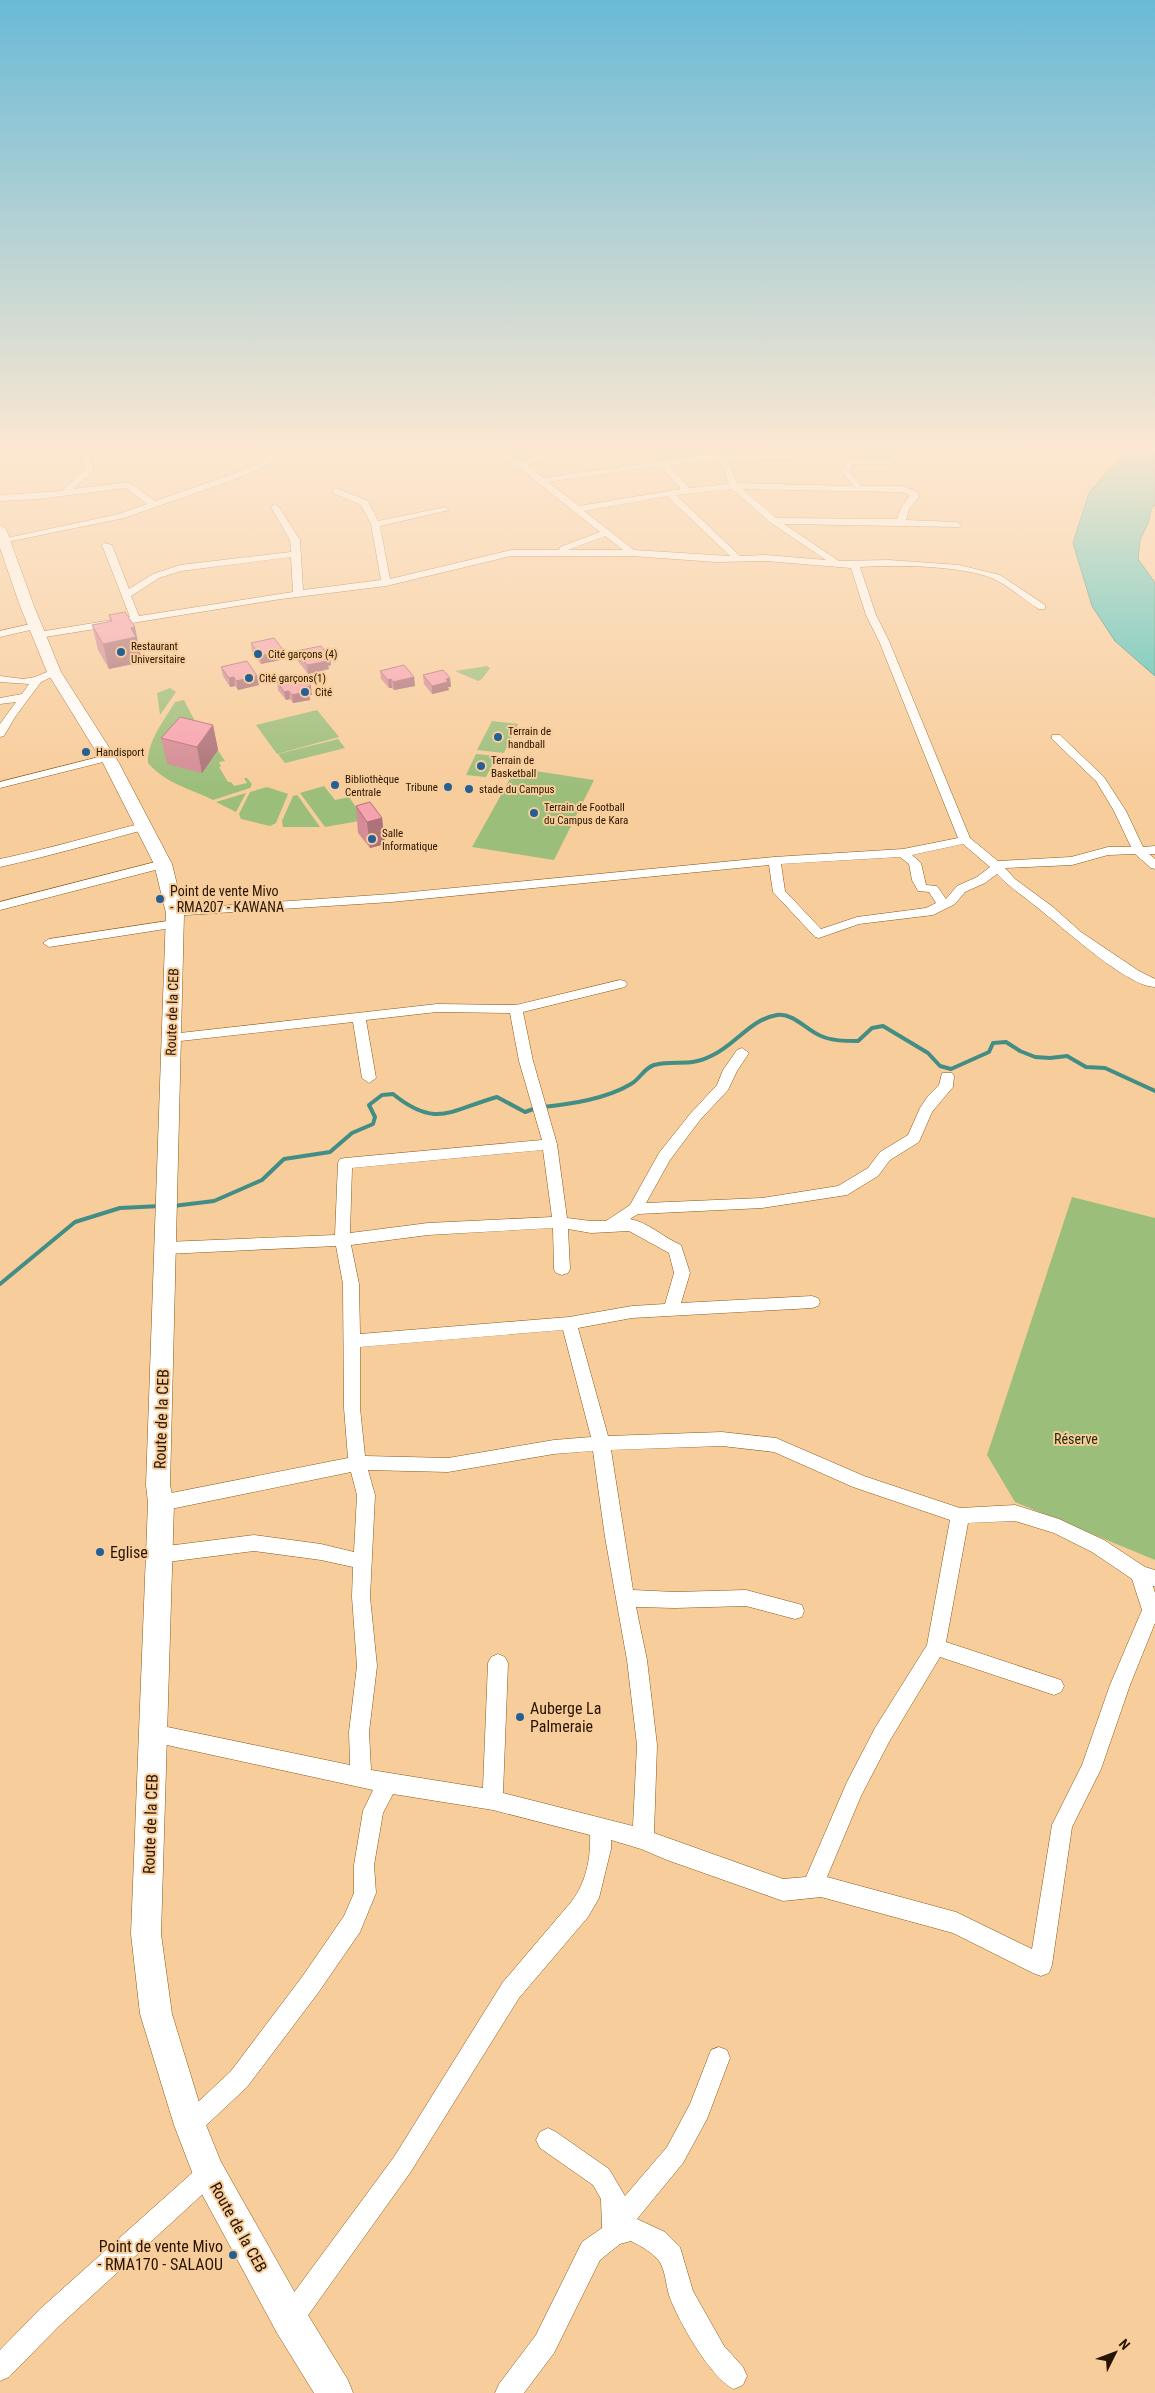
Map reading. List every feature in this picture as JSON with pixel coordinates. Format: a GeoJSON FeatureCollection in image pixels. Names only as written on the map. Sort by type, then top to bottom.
{"type":"FeatureCollection","features":[{"type":"Feature","properties":{"kind":"main road","name":"Route de la CEB"},"geometry":{"type":"LineString","coordinates":[[13,564],[54,672],[107,758],[163,864],[174,918],[158,1485],[161,1503],[146,1934],[156,2014],[190,2125],[209,2173],[290,2320],[324,2388]]}},
{"type":"Feature","properties":{"kind":"street"},"geometry":{"type":"LineString","coordinates":[[115,564],[135,618]]}},
{"type":"Feature","properties":{"kind":"street"},"geometry":{"type":"LineString","coordinates":[[127,594],[156,576],[180,568],[216,564]]}},
{"type":"Feature","properties":{"kind":"street"},"geometry":{"type":"LineString","coordinates":[[296,564],[298,593]]}},
{"type":"Feature","properties":{"kind":"street"},"geometry":{"type":"LineString","coordinates":[[382,564],[386,583]]}},
{"type":"Feature","properties":{"kind":"street"},"geometry":{"type":"LineString","coordinates":[[0,634],[135,618],[298,593],[386,583],[471,564]]}},
{"type":"Feature","properties":{"kind":"street"},"geometry":{"type":"LineString","coordinates":[[846,564],[878,564]]}},
{"type":"Feature","properties":{"kind":"street"},"geometry":{"type":"LineString","coordinates":[[898,564],[958,568],[984,573],[997,577],[1042,607]]}},
{"type":"Feature","properties":{"kind":"street"},"geometry":{"type":"LineString","coordinates":[[855,565],[871,615],[884,641],[965,840],[997,867],[1011,882],[1049,910],[1076,935],[1134,974],[1150,983],[1155,983]]}},
{"type":"Feature","properties":{"kind":"street"},"geometry":{"type":"LineString","coordinates":[[0,679],[23,682],[37,680],[54,672]]}},
{"type":"Feature","properties":{"kind":"street"},"geometry":{"type":"LineString","coordinates":[[0,734],[10,716],[37,680]]}},
{"type":"Feature","properties":{"kind":"street"},"geometry":{"type":"LineString","coordinates":[[0,701],[26,697]]}},
{"type":"Feature","properties":{"kind":"street"},"geometry":{"type":"LineString","coordinates":[[1056,737],[1100,779],[1120,810],[1139,851],[1155,865]]}},
{"type":"Feature","properties":{"kind":"street"},"geometry":{"type":"LineString","coordinates":[[0,785],[107,758]]}},
{"type":"Feature","properties":{"kind":"street"},"geometry":{"type":"LineString","coordinates":[[0,863],[53,852],[79,842],[143,827]]}},
{"type":"Feature","properties":{"kind":"street"},"geometry":{"type":"LineString","coordinates":[[49,943],[174,918],[774,861],[903,853],[965,840]]}},
{"type":"Feature","properties":{"kind":"street"},"geometry":{"type":"LineString","coordinates":[[774,861],[778,892],[819,934],[857,921],[899,914],[922,914],[951,901],[961,890],[981,880],[1002,864],[1072,861],[1108,851],[1155,850]]}},
{"type":"Feature","properties":{"kind":"street"},"geometry":{"type":"LineString","coordinates":[[903,853],[915,863],[918,880],[922,888],[933,889],[943,904]]}},
{"type":"Feature","properties":{"kind":"street"},"geometry":{"type":"LineString","coordinates":[[0,906],[163,864]]}},
{"type":"Feature","properties":{"kind":"street"},"geometry":{"type":"LineString","coordinates":[[171,1038],[437,1008],[516,1009],[556,1001],[620,984]]}},
{"type":"Feature","properties":{"kind":"street"},"geometry":{"type":"LineString","coordinates":[[516,1009],[526,1061],[550,1144],[560,1222],[562,1269]]}},
{"type":"Feature","properties":{"kind":"street"},"geometry":{"type":"LineString","coordinates":[[359,1017],[369,1078]]}},
{"type":"Feature","properties":{"kind":"street"},"geometry":{"type":"LineString","coordinates":[[609,1226],[635,1209],[664,1157],[723,1086],[730,1070],[742,1053]]}},
{"type":"Feature","properties":{"kind":"street"},"geometry":{"type":"LineString","coordinates":[[635,1209],[762,1203],[842,1191],[873,1172],[885,1156],[914,1138],[933,1099],[946,1087],[947,1076]]}},
{"type":"Feature","properties":{"kind":"street"},"geometry":{"type":"LineString","coordinates":[[361,1777],[358,1732],[368,1666],[361,1597],[366,1495],[357,1463],[352,1408],[351,1284],[342,1240],[345,1163],[550,1144]]}},
{"type":"Feature","properties":{"kind":"street"},"geometry":{"type":"LineString","coordinates":[[166,1248],[342,1240],[428,1229],[560,1222],[591,1227],[632,1225],[663,1244],[676,1249],[682,1273],[671,1311]]}},
{"type":"Feature","properties":{"kind":"street"},"geometry":{"type":"LineString","coordinates":[[351,1341],[569,1322],[632,1312],[812,1302]]}},
{"type":"Feature","properties":{"kind":"street"},"geometry":{"type":"LineString","coordinates":[[569,1322],[601,1443],[614,1537],[627,1598],[647,1745],[644,1840]]}},
{"type":"Feature","properties":{"kind":"street"},"geometry":{"type":"LineString","coordinates":[[153,1733],[388,1783],[493,1800],[600,1827],[644,1840],[667,1850],[783,1890],[822,1886],[956,1923],[1041,1965],[1062,1825],[1091,1769],[1120,1685],[1150,1610],[1148,1576],[1098,1546],[1059,1527],[1015,1513],[960,1516],[859,1482],[776,1445],[722,1439],[601,1443],[554,1448],[448,1465],[357,1463],[161,1503]]}},
{"type":"Feature","properties":{"kind":"street"},"geometry":{"type":"LineString","coordinates":[[812,1887],[854,1789],[882,1735],[936,1647],[960,1516]]}},
{"type":"Feature","properties":{"kind":"street"},"geometry":{"type":"LineString","coordinates":[[159,1555],[254,1543],[321,1552],[364,1562]]}},
{"type":"Feature","properties":{"kind":"street"},"geometry":{"type":"LineString","coordinates":[[627,1598],[675,1600],[746,1598],[795,1611]]}},
{"type":"Feature","properties":{"kind":"street"},"geometry":{"type":"LineString","coordinates":[[936,1647],[1054,1686]]}},
{"type":"Feature","properties":{"kind":"street"},"geometry":{"type":"LineString","coordinates":[[493,1800],[498,1663]]}},
{"type":"Feature","properties":{"kind":"street"},"geometry":{"type":"LineString","coordinates":[[190,2125],[239,2079],[310,1985],[352,1924],[365,1893],[364,1864],[372,1811],[388,1783]]}},
{"type":"Feature","properties":{"kind":"street"},"geometry":{"type":"LineString","coordinates":[[290,2320],[402,2165],[511,1990],[580,1909],[592,1891],[601,1849],[600,1827]]}},
{"type":"Feature","properties":{"kind":"street"},"geometry":{"type":"LineString","coordinates":[[614,2234],[625,2214],[675,2155],[698,2112],[719,2058]]}},
{"type":"Feature","properties":{"kind":"street"},"geometry":{"type":"LineString","coordinates":[[548,2140],[601,2177],[613,2196],[614,2234]]}},
{"type":"Feature","properties":{"kind":"street"},"geometry":{"type":"LineString","coordinates":[[0,2368],[48,2318],[209,2173]]}},
{"type":"Feature","properties":{"kind":"street"},"geometry":{"type":"LineString","coordinates":[[508,2393],[545,2344],[591,2251],[614,2234],[632,2230],[656,2241],[671,2256],[682,2296],[715,2356],[734,2376]]}},
{"type":"Feature","properties":{"kind":"green space"},"geometry":{"type":"Polygon","coordinates":[[[487,666],[490,668],[482,679],[478,681],[455,671],[487,666]]]}},
{"type":"Feature","properties":{"kind":"green space"},"geometry":{"type":"Polygon","coordinates":[[[170,688],[176,692],[160,715],[157,693],[170,688]]]}},
{"type":"Feature","properties":{"kind":"green space"},"geometry":{"type":"Polygon","coordinates":[[[184,700],[197,725],[201,725],[225,761],[219,762],[221,767],[219,767],[228,782],[231,782],[234,786],[247,783],[244,778],[247,778],[252,784],[250,788],[213,800],[171,781],[148,763],[150,747],[157,731],[175,702],[184,700]]]}},
{"type":"Feature","properties":{"kind":"green space"},"geometry":{"type":"Polygon","coordinates":[[[317,710],[339,737],[277,754],[256,725],[317,710]]]}},
{"type":"Feature","properties":{"kind":"green space","name":"Terrain de handball"},"geometry":{"type":"Polygon","coordinates":[[[492,721],[518,724],[504,753],[477,750],[492,721]]]}},
{"type":"Feature","properties":{"kind":"green space"},"geometry":{"type":"Polygon","coordinates":[[[338,739],[345,748],[285,763],[278,754],[338,739]]]}},
{"type":"Feature","properties":{"kind":"green space","name":"Terrain de Basketball"},"geometry":{"type":"Polygon","coordinates":[[[476,754],[497,756],[486,777],[466,775],[476,754]]]}},
{"type":"Feature","properties":{"kind":"green space","name":"Terrain de Football du Campus de Kara"},"geometry":{"type":"Polygon","coordinates":[[[516,768],[594,780],[554,860],[472,847],[516,768]]]}},
{"type":"Feature","properties":{"kind":"green space"},"geometry":{"type":"Polygon","coordinates":[[[324,786],[335,800],[349,797],[365,820],[325,827],[300,793],[324,786]]]}},
{"type":"Feature","properties":{"kind":"green space"},"geometry":{"type":"Polygon","coordinates":[[[267,787],[288,794],[276,823],[270,826],[241,819],[239,814],[250,792],[267,787]]]}},
{"type":"Feature","properties":{"kind":"green space"},"geometry":{"type":"Polygon","coordinates":[[[246,793],[236,812],[216,802],[246,793]]]}},
{"type":"Feature","properties":{"kind":"green space"},"geometry":{"type":"Polygon","coordinates":[[[297,795],[320,827],[283,827],[282,821],[293,796],[297,795]]]}},
{"type":"Feature","properties":{"kind":"green space","name":"Réserve"},"geometry":{"type":"Polygon","coordinates":[[[1072,1197],[1155,1218],[1155,1560],[1015,1502],[987,1455],[1072,1197]]]}},
{"type":"Feature","properties":{"kind":"water"},"geometry":{"type":"Polygon","coordinates":[[[1079,564],[1141,564],[1155,583],[1155,676],[1115,641],[1092,606],[1079,564]]]}},
{"type":"Feature","properties":{"kind":"building"},"geometry":{"type":"Polygon","coordinates":[[[125,612],[135,627],[131,628],[136,637],[103,644],[92,625],[112,621],[109,615],[125,612]]]}},
{"type":"Feature","properties":{"kind":"building"},"geometry":{"type":"Polygon","coordinates":[[[274,638],[284,651],[260,656],[251,643],[274,638]]]}},
{"type":"Feature","properties":{"kind":"building"},"geometry":{"type":"Polygon","coordinates":[[[321,646],[330,657],[325,658],[328,661],[307,665],[296,651],[321,646]]]}},
{"type":"Feature","properties":{"kind":"building"},"geometry":{"type":"Polygon","coordinates":[[[247,661],[257,676],[236,681],[234,677],[229,678],[221,667],[247,661]]]}},
{"type":"Feature","properties":{"kind":"building"},"geometry":{"type":"Polygon","coordinates":[[[404,665],[414,677],[393,682],[391,679],[388,680],[380,671],[404,665]]]}},
{"type":"Feature","properties":{"kind":"building"},"geometry":{"type":"Polygon","coordinates":[[[443,670],[450,678],[446,679],[448,682],[432,686],[423,675],[443,670]]]}},
{"type":"Feature","properties":{"kind":"building"},"geometry":{"type":"Polygon","coordinates":[[[303,676],[311,686],[306,687],[309,691],[292,695],[289,691],[284,692],[277,681],[303,676]]]}},
{"type":"Feature","properties":{"kind":"building"},"geometry":{"type":"Polygon","coordinates":[[[180,717],[213,725],[197,747],[161,738],[180,717]]]}},
{"type":"Feature","properties":{"kind":"building"},"geometry":{"type":"Polygon","coordinates":[[[370,802],[382,818],[367,822],[356,806],[370,802]]]}},
{"type":"Feature","properties":{"kind":"waterway"},"geometry":{"type":"LineString","coordinates":[[543,1107],[611,1094],[631,1084],[654,1065],[704,1059],[729,1045],[759,1021],[777,1015],[794,1019],[821,1036],[839,1040],[858,1041],[872,1028],[883,1026],[928,1053],[940,1066],[951,1069],[989,1052],[993,1043],[1006,1042],[1020,1051],[1035,1057],[1067,1056],[1086,1067],[1105,1068],[1155,1091]]}},
{"type":"Feature","properties":{"kind":"waterway"},"geometry":{"type":"LineString","coordinates":[[173,1206],[214,1201],[262,1180],[284,1159],[330,1152],[352,1133],[373,1124],[375,1117],[369,1105],[382,1095],[393,1094],[408,1105],[433,1114],[444,1114],[497,1097],[525,1112],[536,1108]]}},
{"type":"Feature","properties":{"kind":"waterway"},"geometry":{"type":"LineString","coordinates":[[0,1284],[75,1222],[120,1208],[161,1206]]}},
{"type":"Feature","properties":{"kind":"place","name":"Restaurant Universitaire"},"geometry":{"type":"Point","coordinates":[121,652]}},
{"type":"Feature","properties":{"kind":"place","name":"Cité garçons (4)"},"geometry":{"type":"Point","coordinates":[258,654]}},
{"type":"Feature","properties":{"kind":"place","name":"Cité garçons(1)"},"geometry":{"type":"Point","coordinates":[249,678]}},
{"type":"Feature","properties":{"kind":"place","name":"Cité"},"geometry":{"type":"Point","coordinates":[305,692]}},
{"type":"Feature","properties":{"kind":"place","name":"Terrain de handball"},"geometry":{"type":"Point","coordinates":[498,737]}},
{"type":"Feature","properties":{"kind":"place","name":"Handisport"},"geometry":{"type":"Point","coordinates":[86,752]}},
{"type":"Feature","properties":{"kind":"place","name":"Terrain de Basketball"},"geometry":{"type":"Point","coordinates":[481,766]}},
{"type":"Feature","properties":{"kind":"place","name":"Bibliothèque Centrale"},"geometry":{"type":"Point","coordinates":[335,785]}},
{"type":"Feature","properties":{"kind":"place","name":"Tribune"},"geometry":{"type":"Point","coordinates":[448,787]}},
{"type":"Feature","properties":{"kind":"place","name":"stade du Campus"},"geometry":{"type":"Point","coordinates":[469,789]}},
{"type":"Feature","properties":{"kind":"place","name":"Terrain de Football du Campus de Kara"},"geometry":{"type":"Point","coordinates":[534,813]}},
{"type":"Feature","properties":{"kind":"place","name":"Salle Informatique"},"geometry":{"type":"Point","coordinates":[372,839]}},
{"type":"Feature","properties":{"kind":"place","name":"Point de vente Mivo - RMA207 - KAWANA"},"geometry":{"type":"Point","coordinates":[160,899]}},
{"type":"Feature","properties":{"kind":"place","name":"Eglise"},"geometry":{"type":"Point","coordinates":[100,1552]}},
{"type":"Feature","properties":{"kind":"place","name":"Auberge La Palmeraie"},"geometry":{"type":"Point","coordinates":[520,1717]}},
{"type":"Feature","properties":{"kind":"place","name":"Point de vente Mivo - RMA170 - SALAOU"},"geometry":{"type":"Point","coordinates":[233,2255]}}]}
